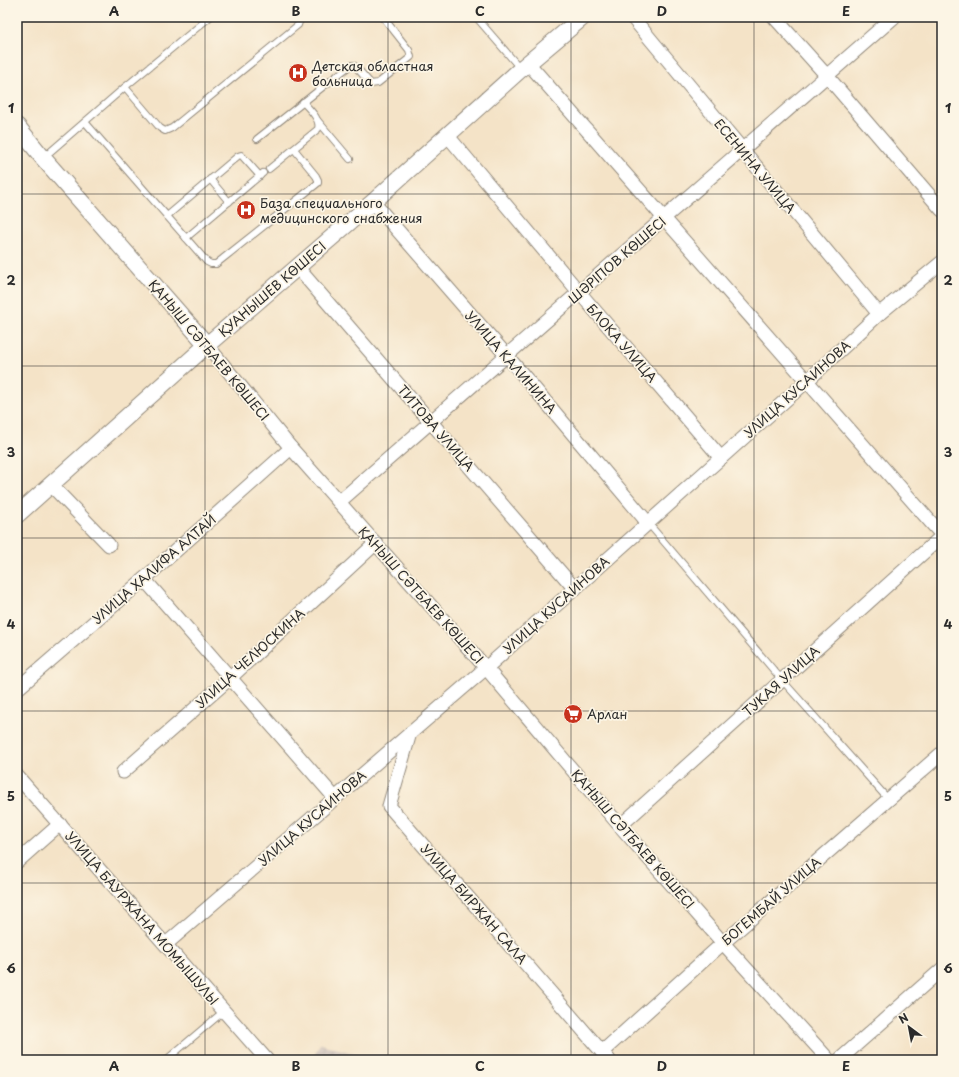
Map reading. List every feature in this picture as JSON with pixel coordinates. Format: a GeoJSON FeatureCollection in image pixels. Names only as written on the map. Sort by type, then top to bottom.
{"type":"FeatureCollection","features":[{"type":"Feature","properties":{"kind":"street","name":"ҚУАНЫШЕВ КӨШЕСІ"},"geometry":{"type":"LineString","coordinates":[[17,515],[207,345],[373,202],[524,66],[583,17]]}},
{"type":"Feature","properties":{"kind":"street","name":"ЕСЕНИНА УЛИЦА"},"geometry":{"type":"LineString","coordinates":[[632,17],[879,314]]}},
{"type":"Feature","properties":{"kind":"street"},"geometry":{"type":"LineString","coordinates":[[774,17],[827,76],[942,210]]}},
{"type":"Feature","properties":{"kind":"street","name":"ШӘРІПОВ КӨШЕСІ"},"geometry":{"type":"LineString","coordinates":[[339,502],[894,17]]}},
{"type":"Feature","properties":{"kind":"street"},"geometry":{"type":"LineString","coordinates":[[524,66],[664,219],[942,535]]}},
{"type":"Feature","properties":{"kind":"street","name":"ҚАНЫШ СӘТБАЕВ КӨШЕСІ"},"geometry":{"type":"LineString","coordinates":[[17,126],[43,158],[207,345],[291,448],[486,668],[620,826],[829,1060]]}},
{"type":"Feature","properties":{"kind":"street","name":"БЛОКА УЛИЦА"},"geometry":{"type":"LineString","coordinates":[[447,135],[721,458]]}},
{"type":"Feature","properties":{"kind":"street","name":"УЛИЦА КАЛИНИНА"},"geometry":{"type":"LineString","coordinates":[[373,202],[507,356],[648,523]]}},
{"type":"Feature","properties":{"kind":"street","name":"УЛИЦА КУСАИНОВА"},"geometry":{"type":"LineString","coordinates":[[166,944],[486,668],[807,381],[879,314],[942,262]]}},
{"type":"Feature","properties":{"kind":"street","name":"ТИТОВА УЛИЦА"},"geometry":{"type":"LineString","coordinates":[[297,268],[575,589]]}},
{"type":"Feature","properties":{"kind":"street","name":"УЛИЦА ХАЛИФА АЛТАЙ"},"geometry":{"type":"LineString","coordinates":[[17,689],[144,579],[291,448]]}},
{"type":"Feature","properties":{"kind":"street"},"geometry":{"type":"LineString","coordinates":[[51,485],[109,545]]}},
{"type":"Feature","properties":{"kind":"street","name":"ТУКАЯ УЛИЦА"},"geometry":{"type":"LineString","coordinates":[[620,826],[942,535]]}},
{"type":"Feature","properties":{"kind":"street","name":"УЛИЦА ЧЕЛЮСКИНА"},"geometry":{"type":"LineString","coordinates":[[123,772],[230,678],[376,543]]}},
{"type":"Feature","properties":{"kind":"street"},"geometry":{"type":"LineString","coordinates":[[144,579],[335,798]]}},
{"type":"Feature","properties":{"kind":"street","name":"УЛИЦА БИРЖАН САЛА"},"geometry":{"type":"LineString","coordinates":[[410,733],[389,806],[604,1057]]}},
{"type":"Feature","properties":{"kind":"street","name":"БОГЕМБАЙ УЛИЦА"},"geometry":{"type":"LineString","coordinates":[[604,1057],[723,942],[942,753]]}},
{"type":"Feature","properties":{"kind":"street","name":"УЛИЦА БАУРЖАНА МОМЫШУЛЫ"},"geometry":{"type":"LineString","coordinates":[[17,776],[268,1060]]}},
{"type":"Feature","properties":{"kind":"street"},"geometry":{"type":"LineString","coordinates":[[17,862],[60,824]]}},
{"type":"Feature","properties":{"kind":"street"},"geometry":{"type":"LineString","coordinates":[[839,1060],[942,969]]}},
{"type":"Feature","properties":{"kind":"lane"},"geometry":{"type":"LineString","coordinates":[[43,158],[125,86],[210,17]]}},
{"type":"Feature","properties":{"kind":"lane"},"geometry":{"type":"LineString","coordinates":[[125,86],[160,128],[166,131],[172,128],[298,25],[300,19],[299,17]]}},
{"type":"Feature","properties":{"kind":"lane"},"geometry":{"type":"LineString","coordinates":[[257,139],[348,66],[353,65],[358,68],[371,84],[374,85],[411,57],[409,50],[382,17]]}},
{"type":"Feature","properties":{"kind":"lane"},"geometry":{"type":"LineString","coordinates":[[476,17],[524,66]]}},
{"type":"Feature","properties":{"kind":"lane"},"geometry":{"type":"LineString","coordinates":[[303,102],[350,159]]}},
{"type":"Feature","properties":{"kind":"lane"},"geometry":{"type":"LineString","coordinates":[[269,169],[318,129],[318,121]]}},
{"type":"Feature","properties":{"kind":"lane"},"geometry":{"type":"LineString","coordinates":[[85,122],[207,262],[211,264],[216,264],[318,183],[316,176],[294,149]]}},
{"type":"Feature","properties":{"kind":"lane"},"geometry":{"type":"LineString","coordinates":[[167,216],[238,156],[241,155],[262,174],[186,238]]}},
{"type":"Feature","properties":{"kind":"lane"},"geometry":{"type":"LineString","coordinates":[[210,179],[229,202]]}},
{"type":"Feature","properties":{"kind":"lane"},"geometry":{"type":"LineString","coordinates":[[648,523],[782,680],[888,799]]}},
{"type":"Feature","properties":{"kind":"lane"},"geometry":{"type":"LineString","coordinates":[[166,1060],[224,1011]]}},
{"type":"Feature","properties":{"kind":"shaded area"},"geometry":{"type":"Polygon","coordinates":[[[321,1044],[375,1060],[312,1060],[321,1044]]]}},
{"type":"Feature","properties":{"kind":"place","name":"Детская областная больница"},"geometry":{"type":"Point","coordinates":[298,73]}},
{"type":"Feature","properties":{"kind":"place","name":"База специального медицинского снабжения"},"geometry":{"type":"Point","coordinates":[246,210]}},
{"type":"Feature","properties":{"kind":"place","name":"Арлан"},"geometry":{"type":"Point","coordinates":[573,714]}}]}
